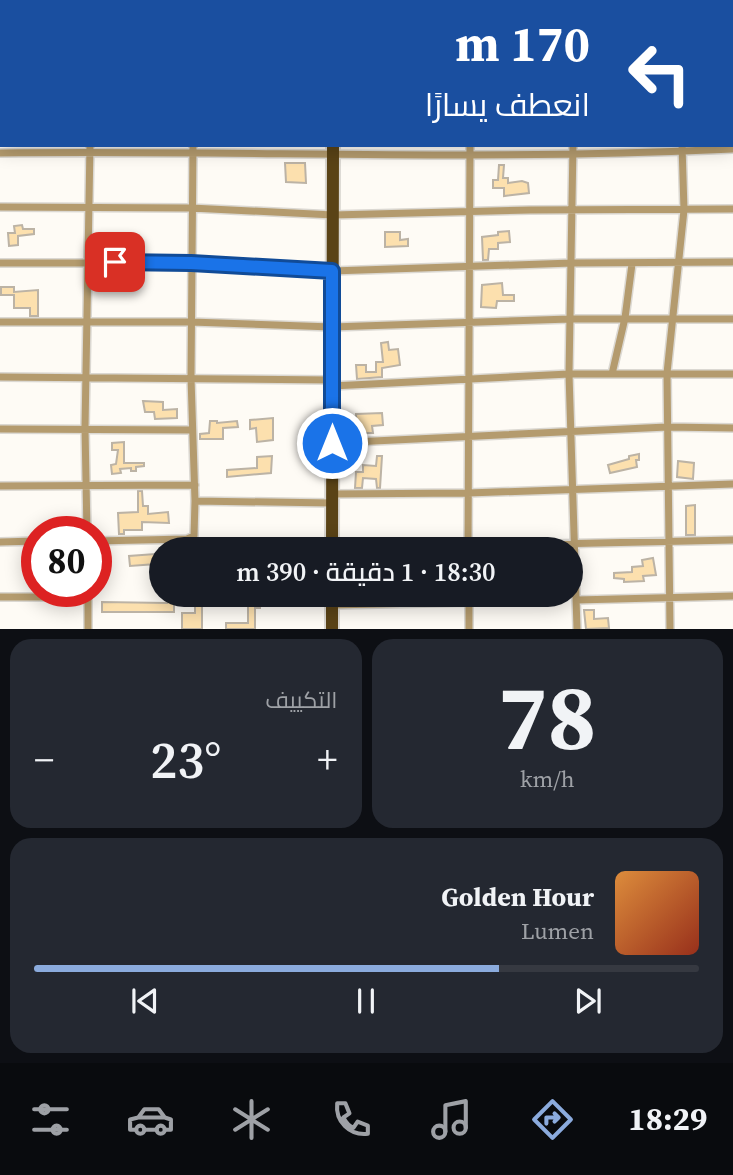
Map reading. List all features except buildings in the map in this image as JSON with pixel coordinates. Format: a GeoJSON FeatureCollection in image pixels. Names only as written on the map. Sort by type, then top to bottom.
{"type":"FeatureCollection","features":[{"type":"Feature","properties":{"kind":"highway"},"geometry":{"type":"LineString","coordinates":[[332,537],[333,149]]}},
{"type":"Feature","properties":{"kind":"highway"},"geometry":{"type":"LineString","coordinates":[[332,607],[332,629]]}},
{"type":"Feature","properties":{"kind":"street"},"geometry":{"type":"LineString","coordinates":[[468,537],[470,147]]}},
{"type":"Feature","properties":{"kind":"street"},"geometry":{"type":"LineString","coordinates":[[0,153],[90,148],[333,149],[470,155],[573,149],[733,149]]}},
{"type":"Feature","properties":{"kind":"street"},"geometry":{"type":"LineString","coordinates":[[87,516],[85,428],[90,148]]}},
{"type":"Feature","properties":{"kind":"street"},"geometry":{"type":"LineString","coordinates":[[670,629],[667,373],[684,210],[682,148]]}},
{"type":"Feature","properties":{"kind":"street"},"geometry":{"type":"LineString","coordinates":[[112,541],[187,539],[194,536],[191,378],[192,149]]}},
{"type":"Feature","properties":{"kind":"street"},"geometry":{"type":"LineString","coordinates":[[573,149],[569,374],[576,537]]}},
{"type":"Feature","properties":{"kind":"street"},"geometry":{"type":"LineString","coordinates":[[0,207],[191,208],[333,215],[733,209]]}},
{"type":"Feature","properties":{"kind":"street"},"geometry":{"type":"LineString","coordinates":[[0,263],[191,263],[332,271],[572,263],[733,262]]}},
{"type":"Feature","properties":{"kind":"street"},"geometry":{"type":"LineString","coordinates":[[612,374],[625,318],[632,264]]}},
{"type":"Feature","properties":{"kind":"street"},"geometry":{"type":"LineString","coordinates":[[0,322],[191,322],[332,327],[469,324],[570,318],[733,319]]}},
{"type":"Feature","properties":{"kind":"street"},"geometry":{"type":"LineString","coordinates":[[0,377],[86,376],[332,383],[569,374],[733,374]]}},
{"type":"Feature","properties":{"kind":"street"},"geometry":{"type":"LineString","coordinates":[[332,443],[667,427],[733,428]]}},
{"type":"Feature","properties":{"kind":"street"},"geometry":{"type":"LineString","coordinates":[[0,429],[192,430]]}},
{"type":"Feature","properties":{"kind":"street"},"geometry":{"type":"LineString","coordinates":[[195,501],[733,484]]}},
{"type":"Feature","properties":{"kind":"street"},"geometry":{"type":"LineString","coordinates":[[0,486],[195,485]]}},
{"type":"Feature","properties":{"kind":"street"},"geometry":{"type":"LineString","coordinates":[[583,543],[733,540]]}},
{"type":"Feature","properties":{"kind":"street"},"geometry":{"type":"LineString","coordinates":[[0,542],[21,541]]}},
{"type":"Feature","properties":{"kind":"street"},"geometry":{"type":"LineString","coordinates":[[0,597],[21,596]]}},
{"type":"Feature","properties":{"kind":"street"},"geometry":{"type":"LineString","coordinates":[[583,600],[733,596]]}},
{"type":"Feature","properties":{"kind":"street"},"geometry":{"type":"LineString","coordinates":[[88,607],[88,629]]}},
{"type":"Feature","properties":{"kind":"street"},"geometry":{"type":"LineString","coordinates":[[469,607],[469,629]]}},
{"type":"Feature","properties":{"kind":"street"},"geometry":{"type":"LineString","coordinates":[[577,607],[577,629]]}},
{"type":"Feature","properties":{"kind":"route"},"geometry":{"type":"LineString","coordinates":[[115,262],[191,263],[332,271],[332,443]]}}]}
